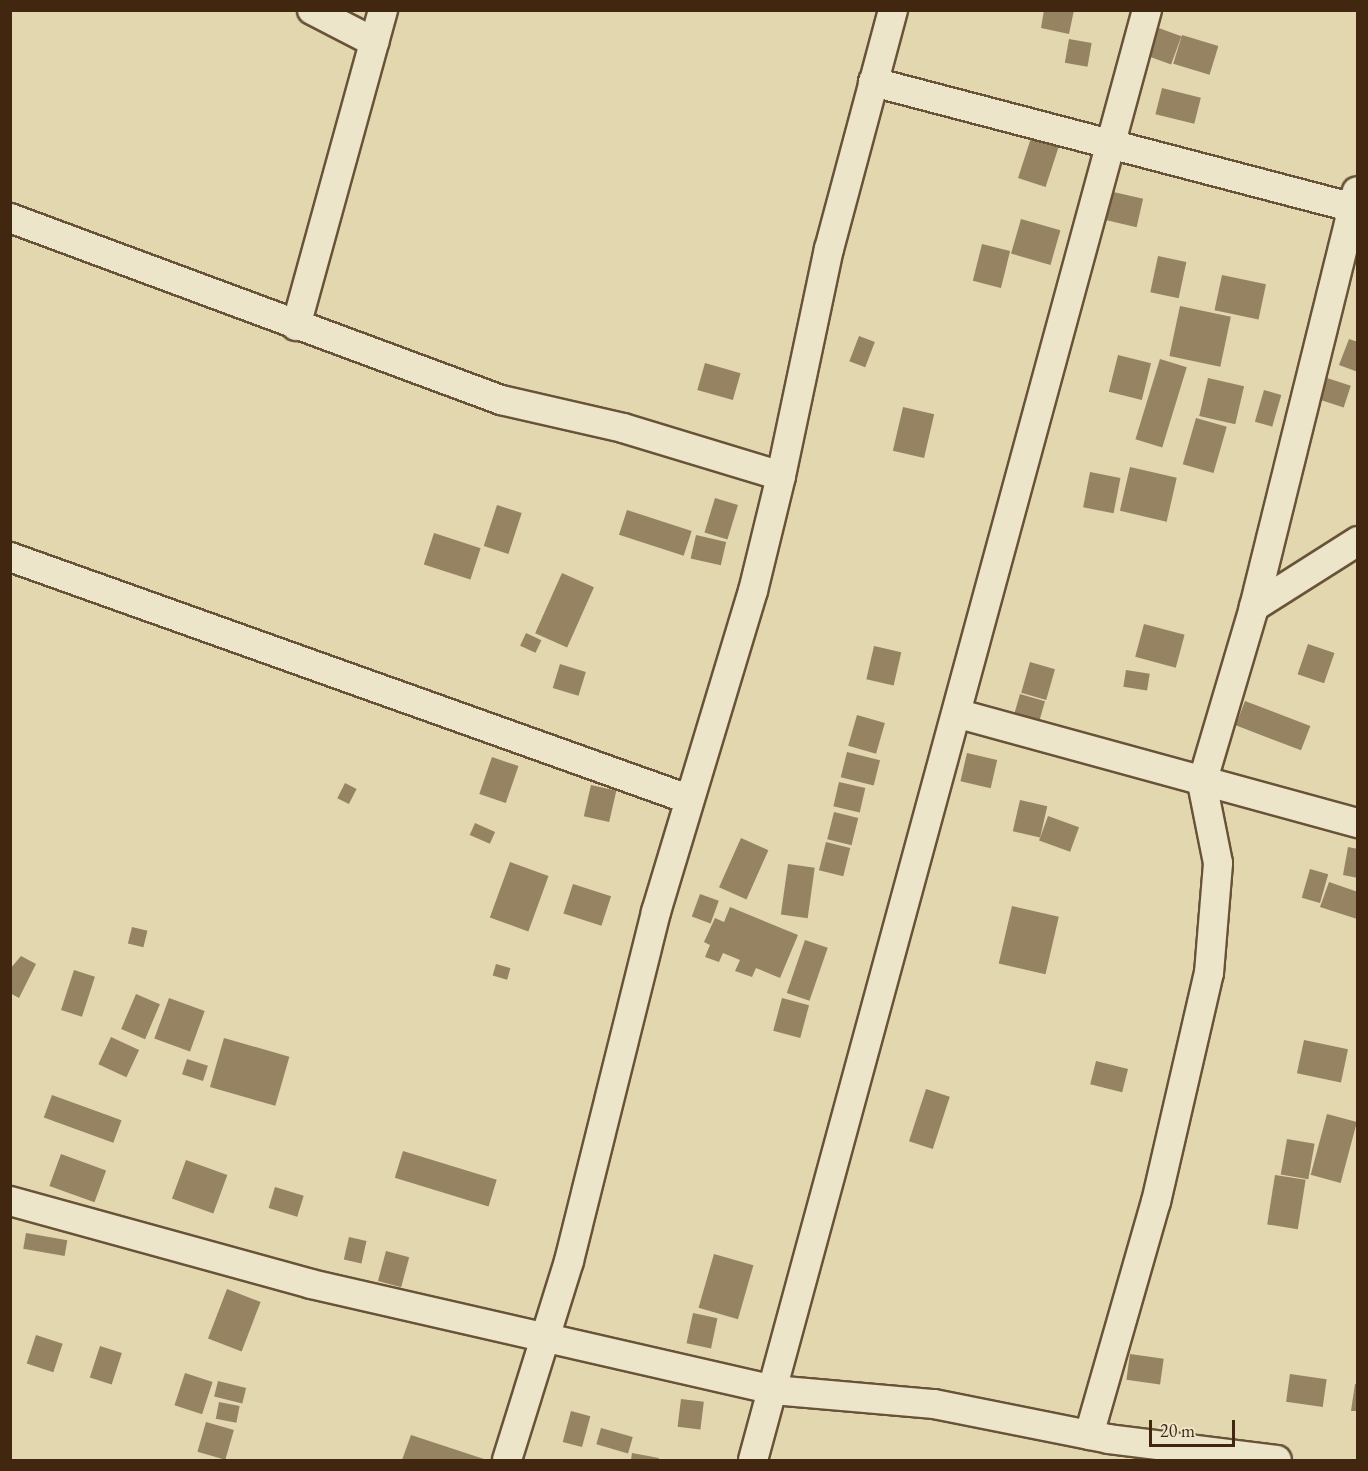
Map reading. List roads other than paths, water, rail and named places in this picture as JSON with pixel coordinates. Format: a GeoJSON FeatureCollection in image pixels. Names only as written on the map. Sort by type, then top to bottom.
{"type":"FeatureCollection","features":[{"type":"Feature","properties":{"kind":"street"},"geometry":{"type":"LineString","coordinates":[[312,10],[374,42]]}},
{"type":"Feature","properties":{"kind":"street"},"geometry":{"type":"LineString","coordinates":[[296,326],[383,10]]}},
{"type":"Feature","properties":{"kind":"street"},"geometry":{"type":"LineString","coordinates":[[507,1461],[541,1339],[569,1261],[688,799],[753,591],[781,476],[828,249],[893,10]]}},
{"type":"Feature","properties":{"kind":"street"},"geometry":{"type":"LineString","coordinates":[[753,1461],[959,714],[1108,145],[1147,10]]}},
{"type":"Feature","properties":{"kind":"street"},"geometry":{"type":"LineString","coordinates":[[873,82],[1108,145],[1355,203],[1254,607],[1202,783],[1218,863],[1209,974],[1156,1202],[1089,1435]]}},
{"type":"Feature","properties":{"kind":"street"},"geometry":{"type":"LineString","coordinates":[[10,219],[501,400],[623,428],[781,476]]}},
{"type":"Feature","properties":{"kind":"street"},"geometry":{"type":"LineString","coordinates":[[1254,607],[1358,541]]}},
{"type":"Feature","properties":{"kind":"street"},"geometry":{"type":"LineString","coordinates":[[10,556],[688,799]]}},
{"type":"Feature","properties":{"kind":"street"},"geometry":{"type":"LineString","coordinates":[[959,714],[1202,783],[1358,823]]}},
{"type":"Feature","properties":{"kind":"street"},"geometry":{"type":"LineString","coordinates":[[10,1201],[311,1284],[541,1339],[773,1390],[934,1404],[1089,1435],[1277,1461]]}}]}
